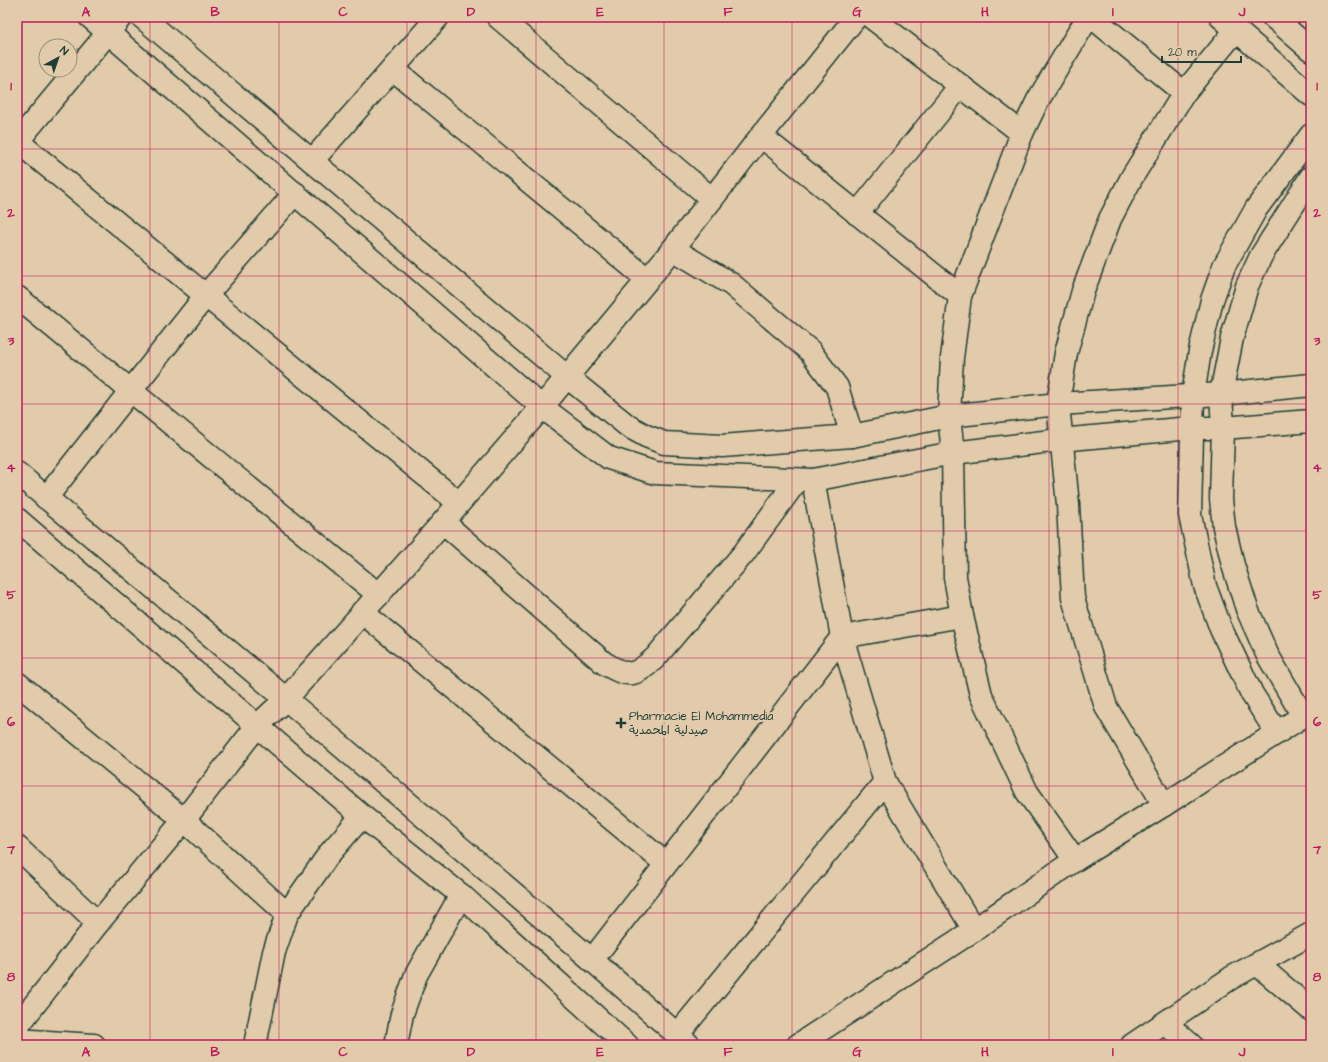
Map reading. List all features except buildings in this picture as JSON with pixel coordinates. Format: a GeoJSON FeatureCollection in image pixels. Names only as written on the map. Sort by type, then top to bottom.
{"type":"FeatureCollection","features":[{"type":"Feature","properties":{"kind":"street"},"geometry":{"type":"LineString","coordinates":[[90,17],[114,24],[295,193],[542,407],[609,458],[655,473],[805,480],[953,453],[1060,440],[1191,428],[1222,428],[1311,421]]}},
{"type":"Feature","properties":{"kind":"street"},"geometry":{"type":"LineString","coordinates":[[142,17],[566,376],[628,426],[646,436],[664,443],[722,446],[852,436],[949,416],[1058,404],[1221,394],[1311,385]]}},
{"type":"Feature","properties":{"kind":"street"},"geometry":{"type":"LineString","coordinates":[[312,161],[438,17]]}},
{"type":"Feature","properties":{"kind":"street"},"geometry":{"type":"LineString","coordinates":[[498,17],[712,200]]}},
{"type":"Feature","properties":{"kind":"street"},"geometry":{"type":"LineString","coordinates":[[17,1027],[98,923],[184,820],[257,726],[286,699],[362,612],[379,595],[542,407],[566,376],[673,249],[856,17]]}},
{"type":"Feature","properties":{"kind":"street"},"geometry":{"type":"LineString","coordinates":[[871,17],[1022,133]]}},
{"type":"Feature","properties":{"kind":"street"},"geometry":{"type":"LineString","coordinates":[[1075,860],[1027,792],[981,695],[962,616],[955,577],[953,453],[949,416],[952,358],[960,296],[1022,133],[1038,100],[1088,17]]}},
{"type":"Feature","properties":{"kind":"street"},"geometry":{"type":"LineString","coordinates":[[1092,17],[1184,93]]}},
{"type":"Feature","properties":{"kind":"street"},"geometry":{"type":"LineString","coordinates":[[1272,17],[1308,42]]}},
{"type":"Feature","properties":{"kind":"street"},"geometry":{"type":"LineString","coordinates":[[114,24],[17,141],[207,294],[459,503]]}},
{"type":"Feature","properties":{"kind":"street"},"geometry":{"type":"LineString","coordinates":[[1164,805],[1106,707],[1073,598],[1068,504],[1060,440],[1058,404],[1066,353],[1083,292],[1110,219],[1132,177],[1229,24],[1311,95]]}},
{"type":"Feature","properties":{"kind":"street"},"geometry":{"type":"LineString","coordinates":[[393,69],[647,279]]}},
{"type":"Feature","properties":{"kind":"street"},"geometry":{"type":"LineString","coordinates":[[856,214],[960,86]]}},
{"type":"Feature","properties":{"kind":"street"},"geometry":{"type":"LineString","coordinates":[[1277,733],[1252,694],[1222,629],[1205,586],[1190,516],[1191,428],[1193,395],[1200,351],[1212,300],[1224,266],[1256,209],[1311,135]]}},
{"type":"Feature","properties":{"kind":"street"},"geometry":{"type":"LineString","coordinates":[[761,136],[856,214],[960,296]]}},
{"type":"Feature","properties":{"kind":"street"},"geometry":{"type":"LineString","coordinates":[[798,1045],[974,930],[1075,860],[1307,714],[1267,654],[1247,609],[1233,565],[1224,527],[1221,499],[1221,394],[1231,346],[1247,286],[1261,256],[1311,176]]}},
{"type":"Feature","properties":{"kind":"street"},"geometry":{"type":"LineString","coordinates":[[46,498],[207,294],[295,193]]}},
{"type":"Feature","properties":{"kind":"street"},"geometry":{"type":"LineString","coordinates":[[673,249],[731,284],[810,351],[837,387],[852,436]]}},
{"type":"Feature","properties":{"kind":"street"},"geometry":{"type":"LineString","coordinates":[[17,297],[379,595]]}},
{"type":"Feature","properties":{"kind":"street"},"geometry":{"type":"LineString","coordinates":[[700,445],[702,475]]}},
{"type":"Feature","properties":{"kind":"street"},"geometry":{"type":"LineString","coordinates":[[17,473],[286,699],[592,960],[683,1040],[886,782]]}},
{"type":"Feature","properties":{"kind":"street"},"geometry":{"type":"LineString","coordinates":[[443,522],[604,663],[616,670],[628,674],[641,671],[656,658],[805,480]]}},
{"type":"Feature","properties":{"kind":"street"},"geometry":{"type":"LineString","coordinates":[[805,480],[842,637],[886,782],[974,930]]}},
{"type":"Feature","properties":{"kind":"street"},"geometry":{"type":"LineString","coordinates":[[19,525],[362,816],[461,895],[627,1045]]}},
{"type":"Feature","properties":{"kind":"street"},"geometry":{"type":"LineString","coordinates":[[362,612],[665,863]]}},
{"type":"Feature","properties":{"kind":"street"},"geometry":{"type":"LineString","coordinates":[[592,960],[665,863],[842,637],[962,616]]}},
{"type":"Feature","properties":{"kind":"street"},"geometry":{"type":"LineString","coordinates":[[17,683],[184,820],[287,914]]}},
{"type":"Feature","properties":{"kind":"street"},"geometry":{"type":"LineString","coordinates":[[255,1045],[274,952],[287,914],[329,854],[362,816]]}},
{"type":"Feature","properties":{"kind":"street"},"geometry":{"type":"LineString","coordinates":[[17,847],[98,923]]}},
{"type":"Feature","properties":{"kind":"street"},"geometry":{"type":"LineString","coordinates":[[396,1045],[402,1014],[416,975],[461,895]]}},
{"type":"Feature","properties":{"kind":"street"},"geometry":{"type":"LineString","coordinates":[[1132,1045],[1231,978],[1311,934]]}},
{"type":"Feature","properties":{"kind":"street"},"geometry":{"type":"LineString","coordinates":[[1257,964],[1311,1010]]}},
{"type":"Feature","properties":{"kind":"street"},"geometry":{"type":"LineString","coordinates":[[1165,1023],[1191,1045]]}},
{"type":"Feature","properties":{"kind":"street"},"geometry":{"type":"LineString","coordinates":[[17,1040],[94,1045]]}},
{"type":"Feature","properties":{"kind":"place","name":"Pharmacie El Mohammedia صيدلية المحمدية"},"geometry":{"type":"Point","coordinates":[621,723]}}]}
